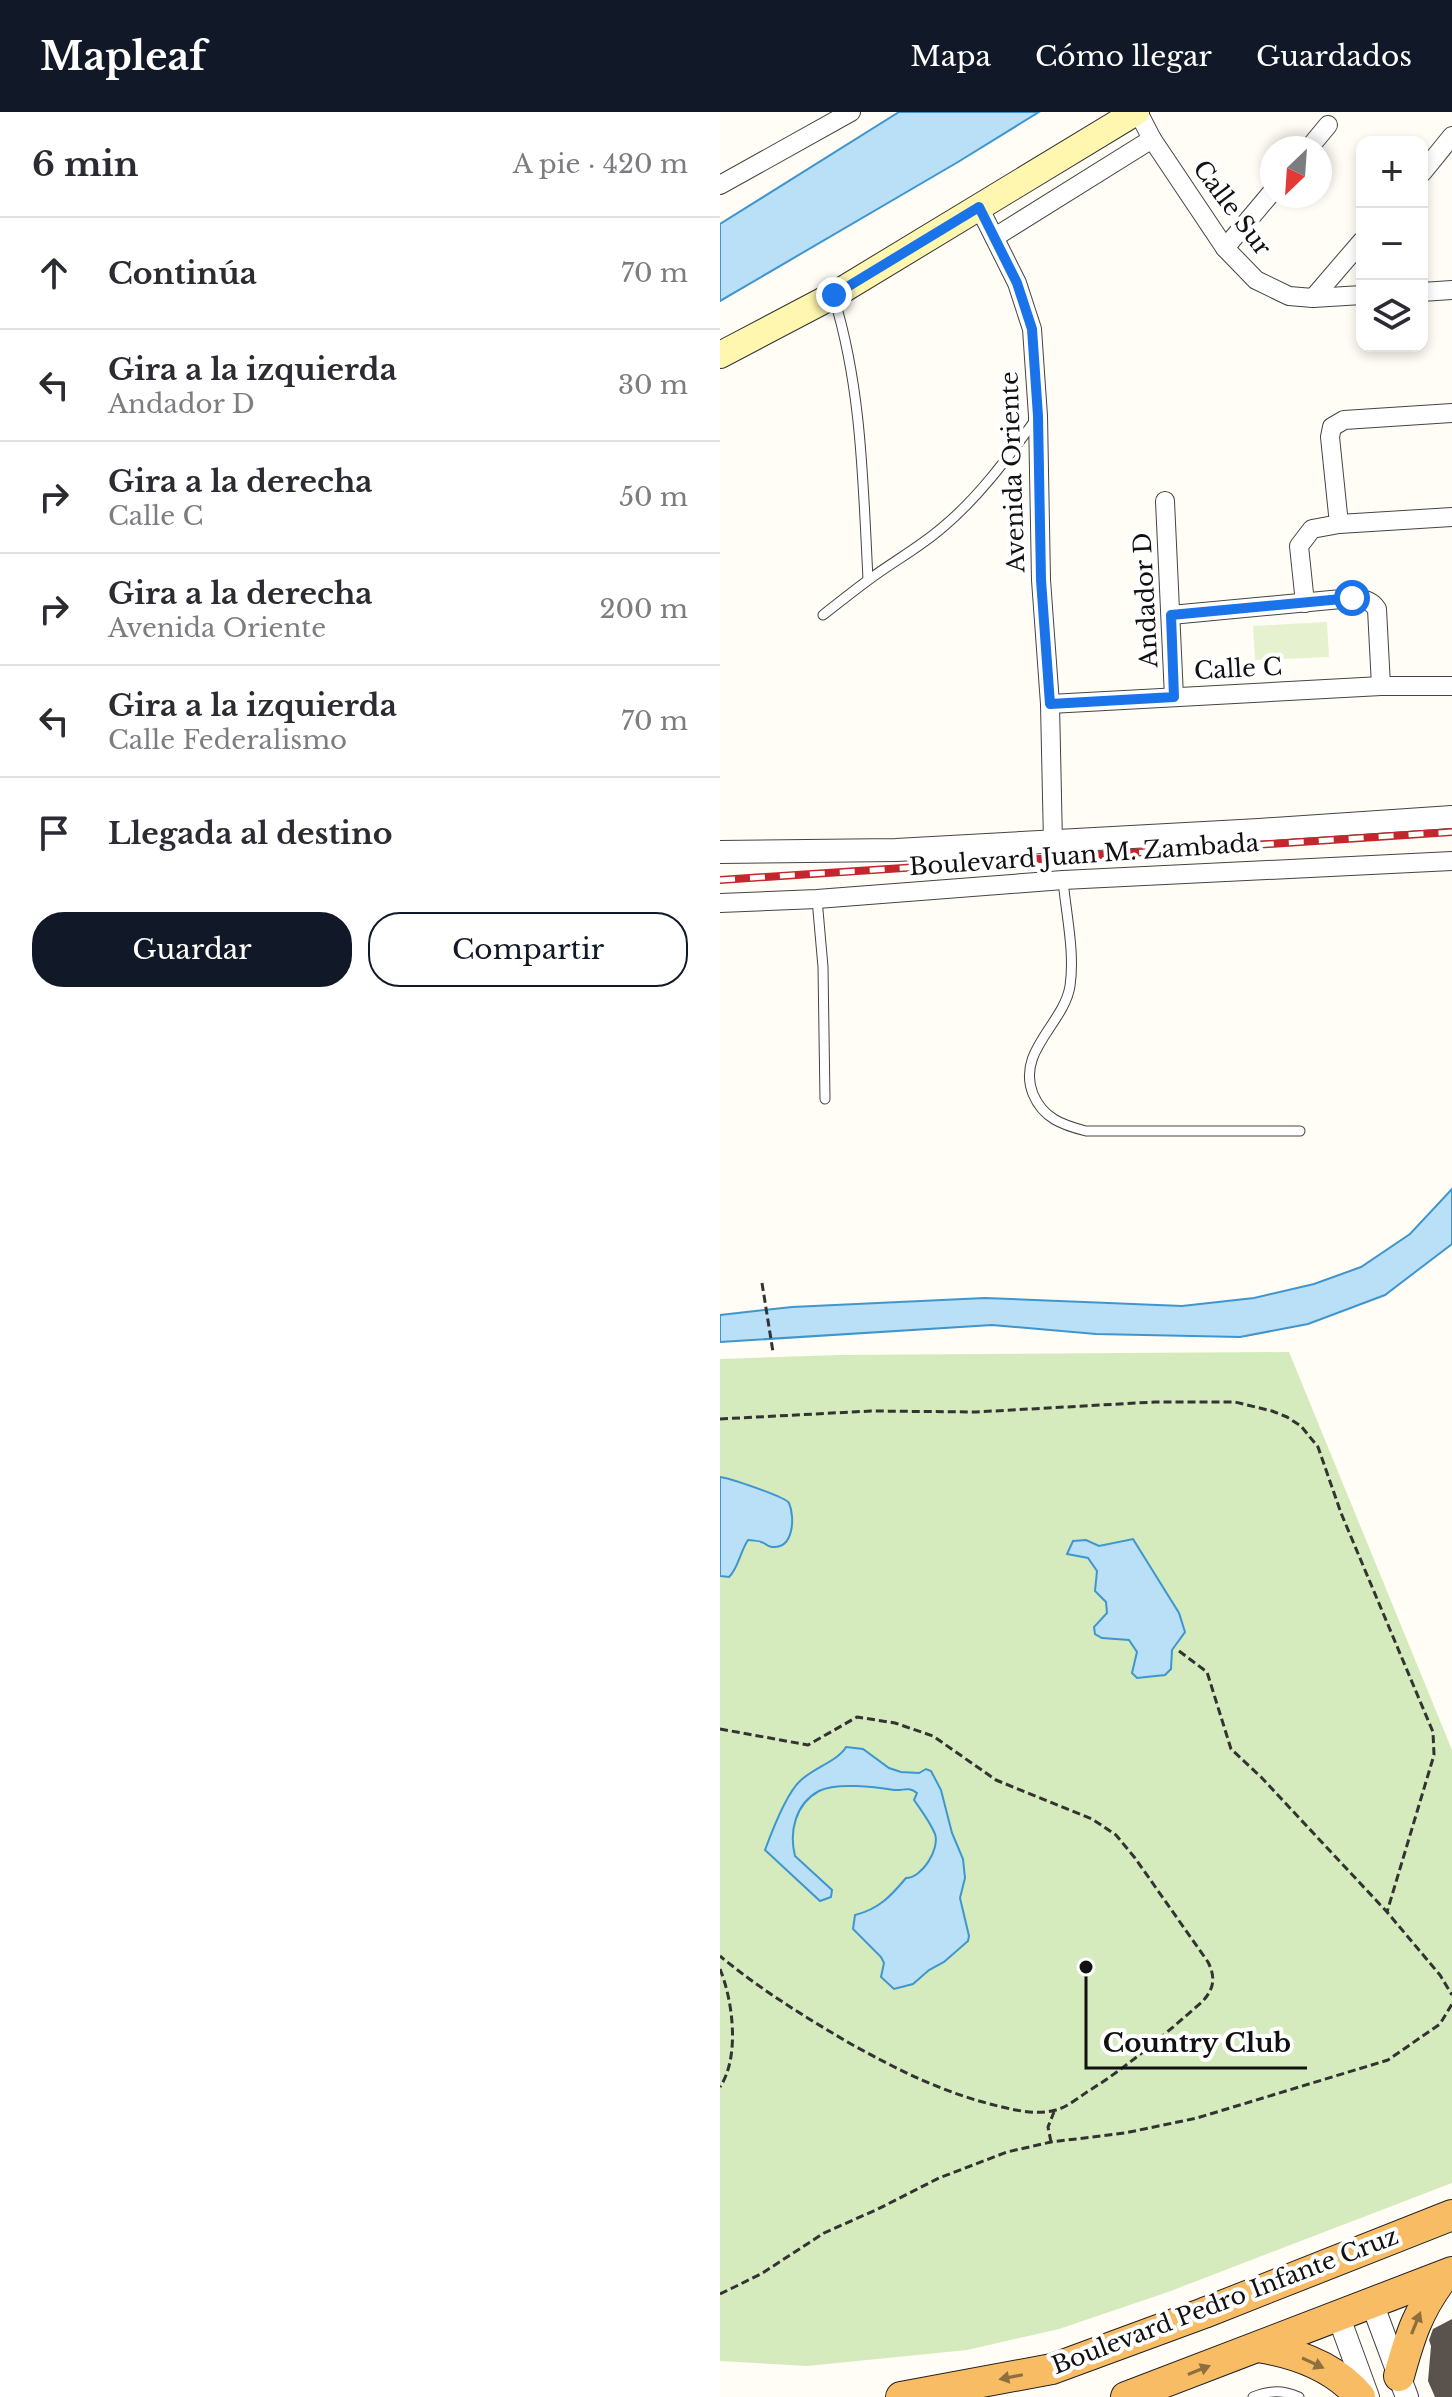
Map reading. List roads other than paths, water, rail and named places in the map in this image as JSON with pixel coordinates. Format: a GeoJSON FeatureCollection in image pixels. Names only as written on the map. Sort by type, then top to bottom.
{"type":"FeatureCollection","features":[{"type":"Feature","properties":{"kind":"highway","name":"Boulevard Pedro Infante Cruz"},"geometry":{"type":"LineString","coordinates":[[901,2397],[1052,2369],[1452,2215]]}},
{"type":"Feature","properties":{"kind":"highway"},"geometry":{"type":"LineString","coordinates":[[1126,2397],[1448,2274]]}},
{"type":"Feature","properties":{"kind":"highway"},"geometry":{"type":"LineString","coordinates":[[1403,2387],[1417,2317],[1426,2300],[1448,2274]]}},
{"type":"Feature","properties":{"kind":"highway"},"geometry":{"type":"LineString","coordinates":[[1256,2347],[1284,2351],[1310,2360],[1334,2374],[1360,2397]]}},
{"type":"Feature","properties":{"kind":"main road"},"geometry":{"type":"LineString","coordinates":[[720,355],[834,295],[1137,112]]}},
{"type":"Feature","properties":{"kind":"street","name":"Calle Sur"},"geometry":{"type":"LineString","coordinates":[[1137,112],[1225,248],[1256,280],[1289,296],[1356,295]]}},
{"type":"Feature","properties":{"kind":"street"},"geometry":{"type":"LineString","coordinates":[[720,185],[840,115]]}},
{"type":"Feature","properties":{"kind":"street"},"geometry":{"type":"LineString","coordinates":[[1319,136],[1328,125]]}},
{"type":"Feature","properties":{"kind":"street"},"geometry":{"type":"LineString","coordinates":[[1428,167],[1452,136]]}},
{"type":"Feature","properties":{"kind":"street"},"geometry":{"type":"LineString","coordinates":[[995,237],[1152,139]]}},
{"type":"Feature","properties":{"kind":"street"},"geometry":{"type":"LineString","coordinates":[[1428,168],[1452,161]]}},
{"type":"Feature","properties":{"kind":"street"},"geometry":{"type":"LineString","coordinates":[[1225,248],[1260,206]]}},
{"type":"Feature","properties":{"kind":"street","name":"Avenida Oriente"},"geometry":{"type":"LineString","coordinates":[[979,207],[1017,283],[1032,329],[1038,416],[1041,580],[1050,704],[1053,843]]}},
{"type":"Feature","properties":{"kind":"street"},"geometry":{"type":"LineString","coordinates":[[1313,298],[1356,248]]}},
{"type":"Feature","properties":{"kind":"street"},"geometry":{"type":"LineString","coordinates":[[1428,292],[1452,290]]}},
{"type":"Feature","properties":{"kind":"street"},"geometry":{"type":"LineString","coordinates":[[1339,524],[1330,437],[1332,427],[1344,420],[1452,413]]}},
{"type":"Feature","properties":{"kind":"street","name":"Andador D"},"geometry":{"type":"LineString","coordinates":[[1165,501],[1174,697]]}},
{"type":"Feature","properties":{"kind":"street"},"geometry":{"type":"LineString","coordinates":[[1305,603],[1299,546],[1312,529],[1339,524],[1452,517]]}},
{"type":"Feature","properties":{"kind":"street"},"geometry":{"type":"LineString","coordinates":[[1171,615],[1352,598],[1365,600],[1374,604],[1378,613],[1381,686]]}},
{"type":"Feature","properties":{"kind":"street","name":"Calle C"},"geometry":{"type":"LineString","coordinates":[[1050,704],[1381,686],[1452,686]]}},
{"type":"Feature","properties":{"kind":"street","name":"Boulevard Juan M. Zambada"},"geometry":{"type":"LineString","coordinates":[[720,852],[861,852],[1053,843],[1452,817]]}},
{"type":"Feature","properties":{"kind":"street","name":"Boulevard Juan M. Zambada"},"geometry":{"type":"LineString","coordinates":[[720,903],[817,899],[1063,880],[1452,861]]}},
{"type":"Feature","properties":{"kind":"street"},"geometry":{"type":"LineString","coordinates":[[1372,2303],[1403,2387]]}},
{"type":"Feature","properties":{"kind":"street"},"geometry":{"type":"LineString","coordinates":[[1338,2315],[1368,2397]]}},
{"type":"Feature","properties":{"kind":"lane"},"geometry":{"type":"LineString","coordinates":[[834,295],[851,365],[859,430],[868,579]]}},
{"type":"Feature","properties":{"kind":"lane"},"geometry":{"type":"LineString","coordinates":[[823,615],[868,579],[906,556],[943,527],[1000,467],[1038,416]]}},
{"type":"Feature","properties":{"kind":"lane"},"geometry":{"type":"LineString","coordinates":[[1063,880],[1072,962],[1070,988],[1064,1004],[1041,1039],[1029,1071],[1031,1088],[1038,1105],[1051,1118],[1086,1131],[1300,1131]]}},
{"type":"Feature","properties":{"kind":"lane"},"geometry":{"type":"LineString","coordinates":[[817,899],[823,967],[825,1099]]}},
{"type":"Feature","properties":{"kind":"lane"},"geometry":{"type":"LineString","coordinates":[[1253,2397],[1266,2392],[1285,2391],[1299,2397]]}},
{"type":"Feature","properties":{"kind":"water"},"geometry":{"type":"Polygon","coordinates":[[[899,112],[1039,112],[720,301],[720,224],[899,112]]]}},
{"type":"Feature","properties":{"kind":"water"},"geometry":{"type":"Polygon","coordinates":[[[1452,1189],[1452,1244],[1385,1295],[1308,1324],[1240,1337],[1096,1334],[992,1325],[720,1342],[720,1315],[792,1307],[985,1298],[1182,1306],[1254,1298],[1314,1284],[1361,1267],[1410,1234],[1452,1189]]]}},
{"type":"Feature","properties":{"kind":"water"},"geometry":{"type":"Polygon","coordinates":[[[720,1477],[786,1500],[792,1516],[791,1531],[785,1543],[772,1547],[748,1540],[729,1577],[720,1576],[720,1477]]]}},
{"type":"Feature","properties":{"kind":"water"},"geometry":{"type":"Polygon","coordinates":[[[1133,1539],[1179,1613],[1185,1632],[1172,1650],[1171,1669],[1165,1675],[1137,1678],[1132,1673],[1137,1652],[1129,1640],[1102,1638],[1095,1634],[1094,1627],[1107,1613],[1106,1602],[1095,1591],[1097,1571],[1088,1558],[1067,1554],[1073,1541],[1086,1540],[1099,1546],[1133,1539]]]}},
{"type":"Feature","properties":{"kind":"water"},"geometry":{"type":"Polygon","coordinates":[[[846,1747],[863,1749],[889,1768],[901,1772],[931,1771],[941,1790],[952,1833],[963,1859],[965,1878],[960,1898],[968,1941],[913,1984],[894,1989],[881,1977],[884,1963],[881,1957],[853,1929],[855,1915],[884,1901],[906,1878],[924,1868],[932,1855],[935,1834],[914,1800],[917,1793],[908,1789],[835,1787],[819,1791],[804,1803],[794,1828],[795,1856],[832,1890],[831,1897],[820,1901],[765,1850],[795,1787],[805,1776],[846,1747]]]}},
{"type":"Feature","properties":{"kind":"railway"},"geometry":{"type":"LineString","coordinates":[[720,880],[1452,832]]}},
{"type":"Feature","properties":{"kind":"place","name":"Country Club"},"geometry":{"type":"Point","coordinates":[1086,1967]}}]}
